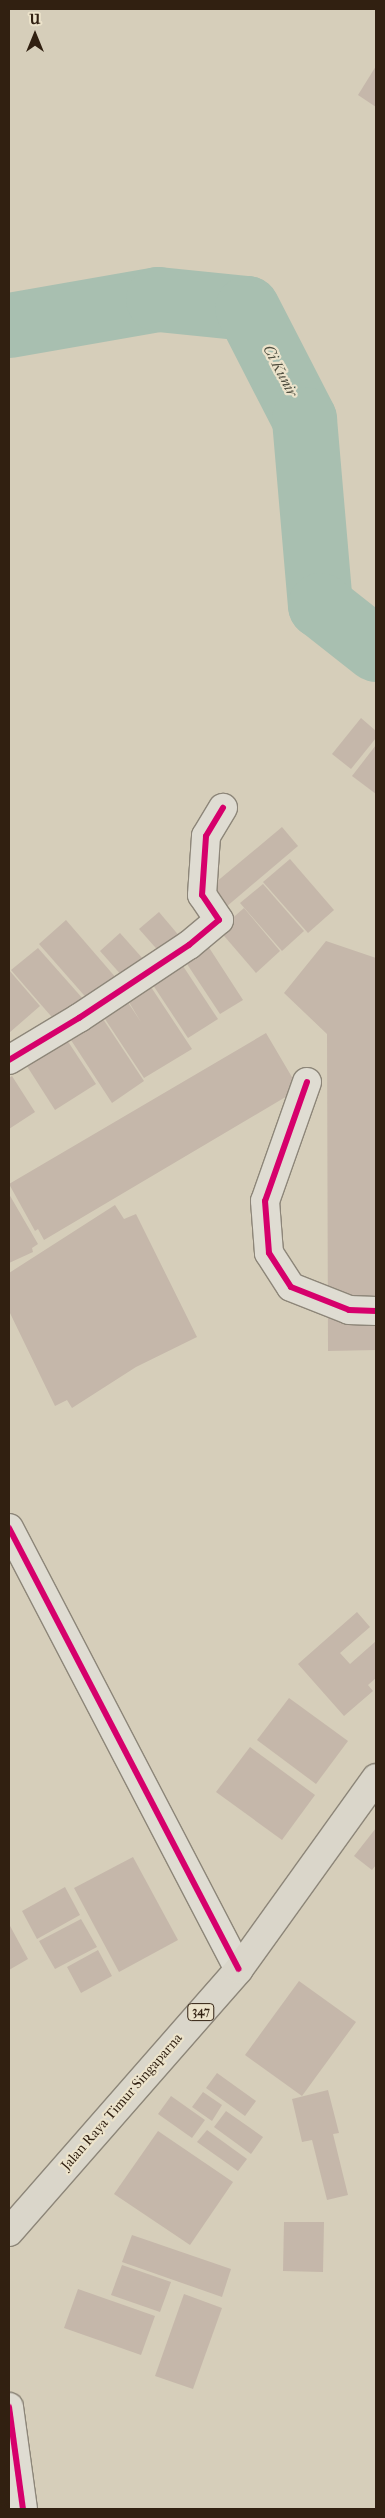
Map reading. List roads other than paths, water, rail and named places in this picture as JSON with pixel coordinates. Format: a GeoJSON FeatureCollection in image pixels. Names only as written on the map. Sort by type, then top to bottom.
{"type":"FeatureCollection","features":[{"type":"Feature","properties":{"kind":"main road","name":"Jalan Raya Timur Singaparna"},"geometry":{"type":"LineString","coordinates":[[9,2232],[239,1969],[376,1778]]}},
{"type":"Feature","properties":{"kind":"street"},"geometry":{"type":"LineString","coordinates":[[9,1060],[189,945],[219,920],[202,895],[206,836],[223,808]]}},
{"type":"Feature","properties":{"kind":"street"},"geometry":{"type":"LineString","coordinates":[[306,1082],[265,1200],[269,1253],[291,1287],[349,1310],[376,1311]]}},
{"type":"Feature","properties":{"kind":"street"},"geometry":{"type":"LineString","coordinates":[[9,1528],[239,1969]]}},
{"type":"Feature","properties":{"kind":"street"},"geometry":{"type":"LineString","coordinates":[[9,2407],[23,2509]]}},
{"type":"Feature","properties":{"kind":"waterway","name":"Ci Kunir"},"geometry":{"type":"LineString","coordinates":[[9,325],[158,299],[247,308],[304,419],[320,605],[376,649]]}}]}
